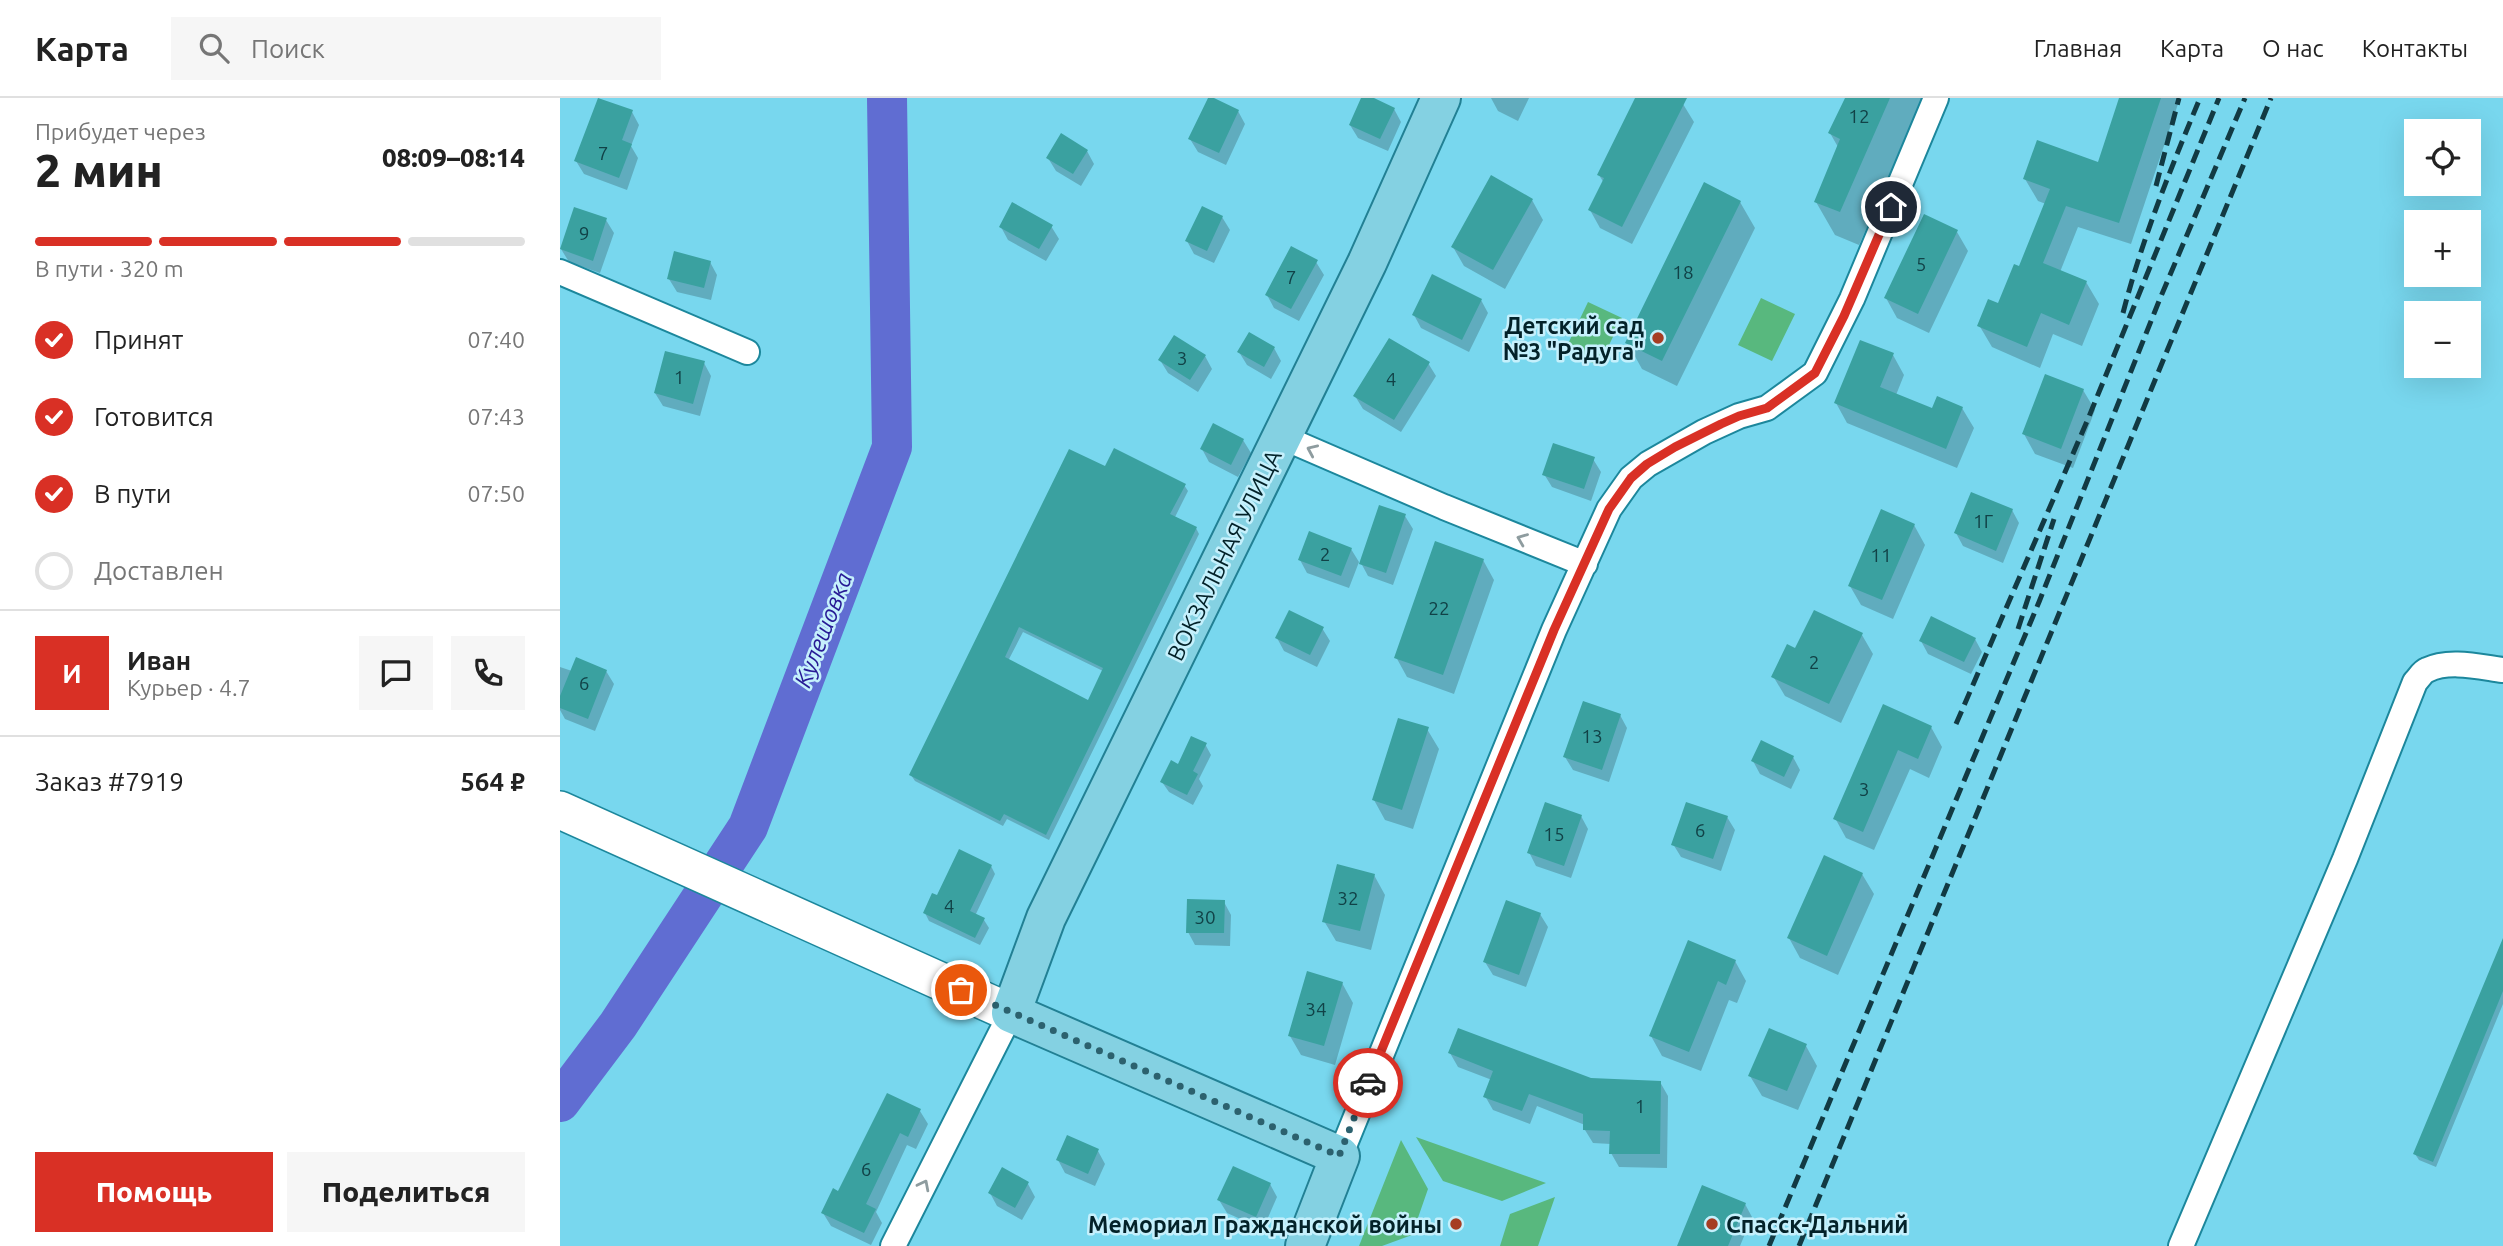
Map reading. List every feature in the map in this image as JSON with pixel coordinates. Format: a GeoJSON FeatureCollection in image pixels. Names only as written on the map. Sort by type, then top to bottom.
{"type":"FeatureCollection","features":[{"type":"Feature","properties":{"kind":"main road","name":"ВОКЗАЛЬНАЯ УЛИЦА"},"geometry":{"type":"LineString","coordinates":[[1011,1013],[1046,918],[1367,263],[1441,98]]}},
{"type":"Feature","properties":{"kind":"main road"},"geometry":{"type":"LineString","coordinates":[[560,810],[1011,1013],[1339,1156],[1305,1246]]}},
{"type":"Feature","properties":{"kind":"street"},"geometry":{"type":"LineString","coordinates":[[1339,1156],[1554,630],[1609,509],[1631,478],[1647,464],[1704,432],[1739,416],[1767,408],[1815,373],[1852,299],[1936,98]]}},
{"type":"Feature","properties":{"kind":"street"},"geometry":{"type":"LineString","coordinates":[[560,272],[747,352]]}},
{"type":"Feature","properties":{"kind":"street"},"geometry":{"type":"LineString","coordinates":[[1282,437],[1585,564]]}},
{"type":"Feature","properties":{"kind":"street"},"geometry":{"type":"LineString","coordinates":[[2181,1246],[2345,859],[2415,682],[2425,670],[2442,666],[2503,670]]}},
{"type":"Feature","properties":{"kind":"street"},"geometry":{"type":"LineString","coordinates":[[893,1246],[1011,1013]]}},
{"type":"Feature","properties":{"kind":"green space"},"geometry":{"type":"Polygon","coordinates":[[[1761,298],[1795,314],[1772,361],[1738,345],[1761,298]]]}},
{"type":"Feature","properties":{"kind":"green space"},"geometry":{"type":"Polygon","coordinates":[[[1588,302],[1622,318],[1599,366],[1565,350],[1588,302]]]}},
{"type":"Feature","properties":{"kind":"green space"},"geometry":{"type":"Polygon","coordinates":[[[1416,1137],[1546,1183],[1502,1201],[1443,1181],[1416,1137]]]}},
{"type":"Feature","properties":{"kind":"green space"},"geometry":{"type":"Polygon","coordinates":[[[1401,1140],[1428,1189],[1412,1235],[1382,1246],[1359,1246],[1401,1140]]]}},
{"type":"Feature","properties":{"kind":"green space"},"geometry":{"type":"Polygon","coordinates":[[[1555,1197],[1538,1246],[1500,1246],[1510,1214],[1555,1197]]]}},
{"type":"Feature","properties":{"kind":"building"},"geometry":{"type":"Polygon","coordinates":[[[598,98],[633,110],[622,140],[632,144],[619,178],[574,161],[598,98]]]}},
{"type":"Feature","properties":{"kind":"building"},"geometry":{"type":"Polygon","coordinates":[[[1208,98],[1214,98],[1239,110],[1219,153],[1188,139],[1208,98]]]}},
{"type":"Feature","properties":{"kind":"building"},"geometry":{"type":"Polygon","coordinates":[[[1361,98],[1374,98],[1395,108],[1380,139],[1349,125],[1361,98]]]}},
{"type":"Feature","properties":{"kind":"building"},"geometry":{"type":"Polygon","coordinates":[[[1635,98],[1687,98],[1622,227],[1588,210],[1604,178],[1597,175],[1635,98]]]}},
{"type":"Feature","properties":{"kind":"building"},"geometry":{"type":"Polygon","coordinates":[[[1845,98],[1890,98],[1840,212],[1814,202],[1840,139],[1828,133],[1845,98]]]}},
{"type":"Feature","properties":{"kind":"building"},"geometry":{"type":"Polygon","coordinates":[[[2119,98],[2161,98],[2119,223],[2066,206],[2043,263],[2087,281],[2069,325],[2041,313],[2027,347],[1977,326],[1988,299],[1998,303],[2014,264],[2019,266],[2050,189],[2023,179],[2037,140],[2098,162],[2119,98]]]}},
{"type":"Feature","properties":{"kind":"building"},"geometry":{"type":"Polygon","coordinates":[[[1061,133],[1088,150],[1073,174],[1046,158],[1061,133]]]}},
{"type":"Feature","properties":{"kind":"building"},"geometry":{"type":"Polygon","coordinates":[[[1491,175],[1533,199],[1493,270],[1451,247],[1491,175]]]}},
{"type":"Feature","properties":{"kind":"building"},"geometry":{"type":"Polygon","coordinates":[[[1704,182],[1741,201],[1662,361],[1625,343],[1704,182]]]}},
{"type":"Feature","properties":{"kind":"building"},"geometry":{"type":"Polygon","coordinates":[[[1012,202],[1053,225],[1039,249],[999,227],[1012,202]]]}},
{"type":"Feature","properties":{"kind":"building"},"geometry":{"type":"Polygon","coordinates":[[[1202,206],[1223,216],[1207,251],[1185,241],[1202,206]]]}},
{"type":"Feature","properties":{"kind":"building"},"geometry":{"type":"Polygon","coordinates":[[[574,207],[607,218],[593,261],[560,249],[574,207]]]}},
{"type":"Feature","properties":{"kind":"building"},"geometry":{"type":"Polygon","coordinates":[[[1924,214],[1958,230],[1918,314],[1884,298],[1924,214]]]}},
{"type":"Feature","properties":{"kind":"building"},"geometry":{"type":"Polygon","coordinates":[[[1291,246],[1318,260],[1291,309],[1265,295],[1291,246]]]}},
{"type":"Feature","properties":{"kind":"building"},"geometry":{"type":"Polygon","coordinates":[[[674,251],[711,261],[704,288],[667,279],[674,251]]]}},
{"type":"Feature","properties":{"kind":"building"},"geometry":{"type":"Polygon","coordinates":[[[1432,274],[1482,299],[1462,340],[1412,315],[1432,274]]]}},
{"type":"Feature","properties":{"kind":"building"},"geometry":{"type":"Polygon","coordinates":[[[1249,332],[1275,347],[1264,367],[1237,352],[1249,332]]]}},
{"type":"Feature","properties":{"kind":"building"},"geometry":{"type":"Polygon","coordinates":[[[1174,335],[1206,355],[1190,380],[1158,360],[1174,335]]]}},
{"type":"Feature","properties":{"kind":"building"},"geometry":{"type":"Polygon","coordinates":[[[1389,338],[1430,362],[1394,420],[1353,396],[1389,338]]]}},
{"type":"Feature","properties":{"kind":"building"},"geometry":{"type":"Polygon","coordinates":[[[1860,340],[1894,353],[1880,387],[1932,408],[1937,396],[1963,407],[1946,449],[1834,403],[1860,340]]]}},
{"type":"Feature","properties":{"kind":"building"},"geometry":{"type":"Polygon","coordinates":[[[665,351],[705,361],[693,404],[654,393],[665,351]]]}},
{"type":"Feature","properties":{"kind":"building"},"geometry":{"type":"Polygon","coordinates":[[[2045,374],[2084,389],[2061,449],[2022,434],[2045,374]]]}},
{"type":"Feature","properties":{"kind":"building"},"geometry":{"type":"Polygon","coordinates":[[[1213,423],[1244,439],[1231,465],[1200,449],[1213,423]]]}},
{"type":"Feature","properties":{"kind":"building"},"geometry":{"type":"Polygon","coordinates":[[[1553,443],[1595,457],[1584,489],[1542,475],[1553,443]]]}},
{"type":"Feature","properties":{"kind":"building"},"geometry":{"type":"Polygon","coordinates":[[[1114,448],[1186,484],[1170,514],[1197,527],[1046,835],[1004,814],[1000,821],[909,775],[1069,449],[1105,466],[1114,448]],[[1019,627],[1005,657],[1088,700],[1103,668],[1019,627]]]}},
{"type":"Feature","properties":{"kind":"building"},"geometry":{"type":"Polygon","coordinates":[[[1971,492],[2013,509],[1996,551],[1954,533],[1971,492]]]}},
{"type":"Feature","properties":{"kind":"building"},"geometry":{"type":"Polygon","coordinates":[[[1379,505],[1406,514],[1386,573],[1359,564],[1379,505]]]}},
{"type":"Feature","properties":{"kind":"building"},"geometry":{"type":"Polygon","coordinates":[[[1881,509],[1915,524],[1882,600],[1848,586],[1881,509]]]}},
{"type":"Feature","properties":{"kind":"building"},"geometry":{"type":"Polygon","coordinates":[[[1309,531],[1352,548],[1341,576],[1298,560],[1309,531]]]}},
{"type":"Feature","properties":{"kind":"building"},"geometry":{"type":"Polygon","coordinates":[[[1435,541],[1484,559],[1443,675],[1394,658],[1435,541]]]}},
{"type":"Feature","properties":{"kind":"building"},"geometry":{"type":"Polygon","coordinates":[[[1289,610],[1324,627],[1310,655],[1275,638],[1289,610]]]}},
{"type":"Feature","properties":{"kind":"building"},"geometry":{"type":"Polygon","coordinates":[[[1814,610],[1863,633],[1829,704],[1771,677],[1787,644],[1795,648],[1814,610]]]}},
{"type":"Feature","properties":{"kind":"building"},"geometry":{"type":"Polygon","coordinates":[[[1931,616],[1976,638],[1964,662],[1919,641],[1931,616]]]}},
{"type":"Feature","properties":{"kind":"building"},"geometry":{"type":"Polygon","coordinates":[[[576,657],[607,670],[588,719],[560,708],[560,696],[576,657]]]}},
{"type":"Feature","properties":{"kind":"building"},"geometry":{"type":"Polygon","coordinates":[[[1583,701],[1621,714],[1602,770],[1563,757],[1583,701]]]}},
{"type":"Feature","properties":{"kind":"building"},"geometry":{"type":"Polygon","coordinates":[[[1883,704],[1932,726],[1918,759],[1898,750],[1863,832],[1833,819],[1883,704]]]}},
{"type":"Feature","properties":{"kind":"building"},"geometry":{"type":"Polygon","coordinates":[[[1398,718],[1429,727],[1402,810],[1372,800],[1398,718]]]}},
{"type":"Feature","properties":{"kind":"building"},"geometry":{"type":"Polygon","coordinates":[[[1191,736],[1207,743],[1193,771],[1198,774],[1187,795],[1160,782],[1171,760],[1178,764],[1191,736]]]}},
{"type":"Feature","properties":{"kind":"building"},"geometry":{"type":"Polygon","coordinates":[[[1761,740],[1794,756],[1784,777],[1751,761],[1761,740]]]}},
{"type":"Feature","properties":{"kind":"building"},"geometry":{"type":"Polygon","coordinates":[[[1545,802],[1582,815],[1564,866],[1527,853],[1545,802]]]}},
{"type":"Feature","properties":{"kind":"building"},"geometry":{"type":"Polygon","coordinates":[[[1686,802],[1728,816],[1713,859],[1671,845],[1686,802]]]}},
{"type":"Feature","properties":{"kind":"building"},"geometry":{"type":"Polygon","coordinates":[[[959,849],[992,865],[970,911],[985,918],[975,938],[923,913],[932,893],[937,895],[959,849]]]}},
{"type":"Feature","properties":{"kind":"building"},"geometry":{"type":"Polygon","coordinates":[[[1824,855],[1863,873],[1827,956],[1787,938],[1824,855]]]}},
{"type":"Feature","properties":{"kind":"building"},"geometry":{"type":"Polygon","coordinates":[[[1337,864],[1375,874],[1360,931],[1322,922],[1337,864]]]}},
{"type":"Feature","properties":{"kind":"building"},"geometry":{"type":"Polygon","coordinates":[[[1187,899],[1225,900],[1224,933],[1186,933],[1187,899]]]}},
{"type":"Feature","properties":{"kind":"building"},"geometry":{"type":"Polygon","coordinates":[[[1506,900],[1541,913],[1519,975],[1483,962],[1506,900]]]}},
{"type":"Feature","properties":{"kind":"building"},"geometry":{"type":"Polygon","coordinates":[[[2503,938],[2503,991],[2433,1162],[2413,1154],[2503,938]]]}},
{"type":"Feature","properties":{"kind":"building"},"geometry":{"type":"Polygon","coordinates":[[[1688,940],[1736,960],[1726,985],[1718,981],[1689,1052],[1649,1036],[1688,940]]]}},
{"type":"Feature","properties":{"kind":"building"},"geometry":{"type":"Polygon","coordinates":[[[1307,971],[1343,982],[1324,1046],[1288,1036],[1307,971]]]}},
{"type":"Feature","properties":{"kind":"building"},"geometry":{"type":"Polygon","coordinates":[[[1458,1028],[1591,1078],[1661,1081],[1660,1154],[1609,1154],[1610,1131],[1583,1130],[1583,1114],[1529,1094],[1522,1111],[1483,1097],[1493,1071],[1448,1053],[1458,1028]]]}},
{"type":"Feature","properties":{"kind":"building"},"geometry":{"type":"Polygon","coordinates":[[[1769,1028],[1807,1044],[1787,1091],[1748,1076],[1769,1028]]]}},
{"type":"Feature","properties":{"kind":"building"},"geometry":{"type":"Polygon","coordinates":[[[887,1093],[921,1109],[908,1137],[900,1133],[866,1204],[876,1209],[864,1233],[821,1213],[833,1188],[838,1191],[887,1093]]]}},
{"type":"Feature","properties":{"kind":"building"},"geometry":{"type":"Polygon","coordinates":[[[1067,1135],[1099,1149],[1088,1174],[1056,1160],[1067,1135]]]}},
{"type":"Feature","properties":{"kind":"building"},"geometry":{"type":"Polygon","coordinates":[[[1233,1166],[1271,1183],[1256,1217],[1217,1200],[1233,1166]]]}},
{"type":"Feature","properties":{"kind":"building"},"geometry":{"type":"Polygon","coordinates":[[[1002,1167],[1029,1182],[1015,1208],[988,1193],[1002,1167]]]}},
{"type":"Feature","properties":{"kind":"building","name":"Спасск-Дальний"},"geometry":{"type":"Polygon","coordinates":[[[1702,1185],[1746,1203],[1728,1246],[1677,1246],[1702,1185]]]}},
{"type":"Feature","properties":{"kind":"waterway","name":"Кулешовка"},"geometry":{"type":"LineString","coordinates":[[560,1102],[618,1025],[748,827],[892,447],[887,98]]}},
{"type":"Feature","properties":{"kind":"railway"},"geometry":{"type":"LineString","coordinates":[[2156,186],[2179,98]]}},
{"type":"Feature","properties":{"kind":"railway"},"geometry":{"type":"LineString","coordinates":[[2123,313],[2148,231],[2200,98]]}},
{"type":"Feature","properties":{"kind":"railway"},"geometry":{"type":"LineString","coordinates":[[1956,724],[2088,419],[2219,98]]}},
{"type":"Feature","properties":{"kind":"railway"},"geometry":{"type":"LineString","coordinates":[[1769,1246],[2039,602],[2159,301],[2245,98]]}},
{"type":"Feature","properties":{"kind":"railway"},"geometry":{"type":"LineString","coordinates":[[1799,1246],[2271,98]]}},
{"type":"Feature","properties":{"kind":"railway"},"geometry":{"type":"LineString","coordinates":[[2018,629],[2054,519]]}},
{"type":"Feature","properties":{"kind":"way so far"},"geometry":{"type":"LineString","coordinates":[[961,990],[1339,1156],[1368,1083]]}},
{"type":"Feature","properties":{"kind":"place","name":"Детский сад №3 \"Радуга\""},"geometry":{"type":"Point","coordinates":[1658,338]}},
{"type":"Feature","properties":{"kind":"place","name":"Мемориал Гражданской войны"},"geometry":{"type":"Point","coordinates":[1456,1224]}},
{"type":"Feature","properties":{"kind":"place","name":"Спасск-Дальний"},"geometry":{"type":"Point","coordinates":[1712,1224]}},
{"type":"Feature","properties":{"kind":"route"},"geometry":{"type":"LineString","coordinates":[[1368,1083],[1554,630],[1609,509],[1631,478],[1647,464],[1721,424],[1767,408],[1815,373],[1844,316],[1891,207]]}}]}
